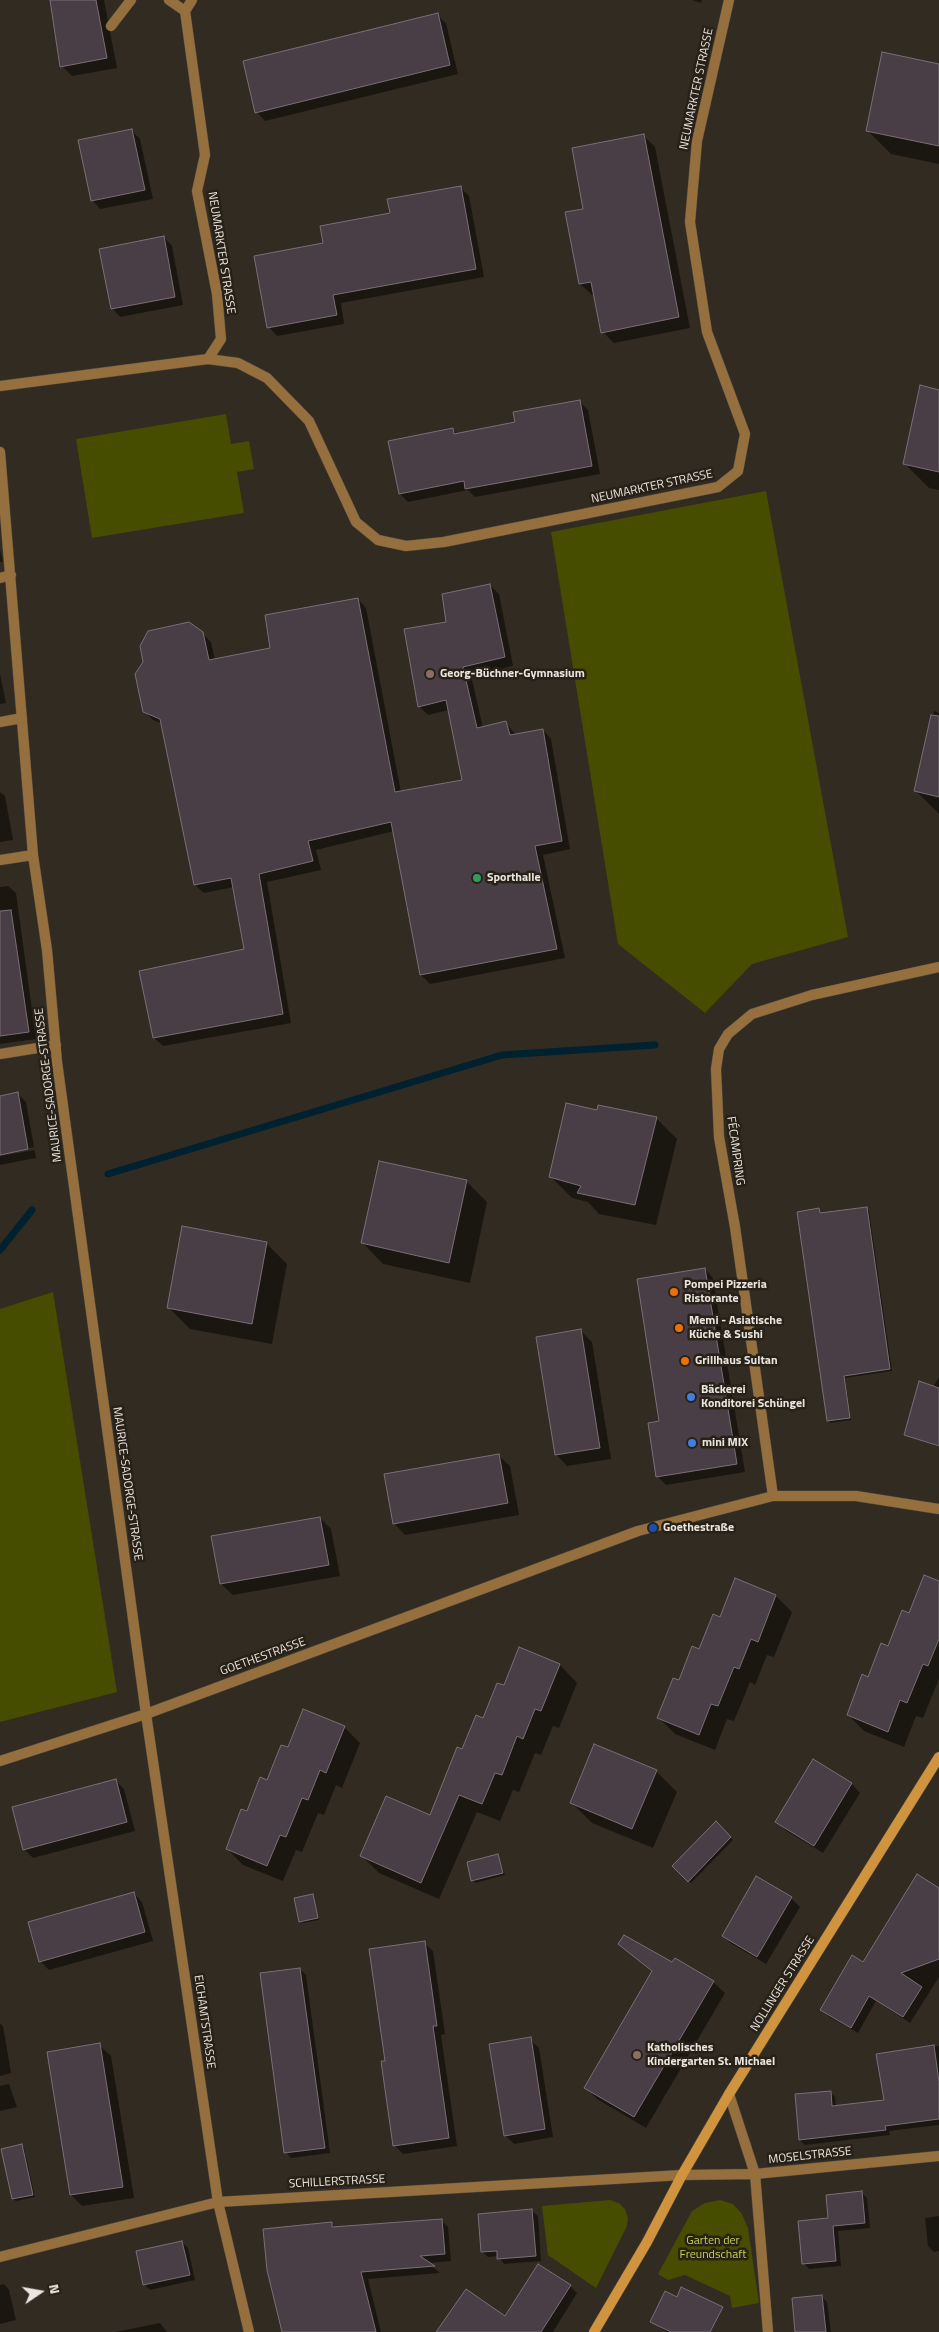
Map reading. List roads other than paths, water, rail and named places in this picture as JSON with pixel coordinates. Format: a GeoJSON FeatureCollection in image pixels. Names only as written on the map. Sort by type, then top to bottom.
{"type":"FeatureCollection","features":[{"type":"Feature","properties":{"kind":"main road","name":"NOLLINGER STRASSE"},"geometry":{"type":"LineString","coordinates":[[594,2332],[647,2242],[728,2094],[939,1757]]}},
{"type":"Feature","properties":{"kind":"street"},"geometry":{"type":"LineString","coordinates":[[111,26],[131,0]]}},
{"type":"Feature","properties":{"kind":"street"},"geometry":{"type":"LineString","coordinates":[[169,0],[185,11],[192,0]]}},
{"type":"Feature","properties":{"kind":"street","name":"NEUMARKTER STRASSE"},"geometry":{"type":"LineString","coordinates":[[0,386],[208,360],[238,363],[267,378],[309,421],[356,522],[378,540],[406,546],[444,542],[718,487],[738,471],[744,434],[707,332],[690,222],[697,141],[728,0]]}},
{"type":"Feature","properties":{"kind":"street","name":"NEUMARKTER STRASSE"},"geometry":{"type":"LineString","coordinates":[[185,11],[205,154],[197,191],[217,294],[221,339],[208,360]]}},
{"type":"Feature","properties":{"kind":"street","name":"MAURICE-SADORGE-STRASSE"},"geometry":{"type":"LineString","coordinates":[[0,452],[33,855],[48,950],[56,1044],[146,1714]]}},
{"type":"Feature","properties":{"kind":"street"},"geometry":{"type":"LineString","coordinates":[[0,578],[11,576]]}},
{"type":"Feature","properties":{"kind":"street"},"geometry":{"type":"LineString","coordinates":[[0,722],[22,718]]}},
{"type":"Feature","properties":{"kind":"street"},"geometry":{"type":"LineString","coordinates":[[0,860],[33,855]]}},
{"type":"Feature","properties":{"kind":"street","name":"FÉCAMPRING"},"geometry":{"type":"LineString","coordinates":[[773,1496],[735,1228],[719,1136],[716,1068],[719,1048],[728,1034],[752,1014],[812,995],[939,967]]}},
{"type":"Feature","properties":{"kind":"street"},"geometry":{"type":"LineString","coordinates":[[0,1054],[56,1044]]}},
{"type":"Feature","properties":{"kind":"street","name":"GOETHESTRASSE"},"geometry":{"type":"LineString","coordinates":[[0,1761],[146,1714],[638,1531],[773,1496],[856,1496],[939,1509]]}},
{"type":"Feature","properties":{"kind":"street","name":"EICHAMTSTRASSE"},"geometry":{"type":"LineString","coordinates":[[146,1714],[218,2202],[249,2332]]}},
{"type":"Feature","properties":{"kind":"street"},"geometry":{"type":"LineString","coordinates":[[728,2094],[755,2174],[768,2332]]}},
{"type":"Feature","properties":{"kind":"street","name":"MOSELSTRASSE"},"geometry":{"type":"LineString","coordinates":[[682,2175],[755,2174],[939,2156]]}},
{"type":"Feature","properties":{"kind":"street","name":"SCHILLERSTRASSE"},"geometry":{"type":"LineString","coordinates":[[0,2257],[218,2202],[682,2175]]}},
{"type":"Feature","properties":{"kind":"waterway"},"geometry":{"type":"LineString","coordinates":[[108,1174],[502,1055],[655,1045]]}},
{"type":"Feature","properties":{"kind":"waterway"},"geometry":{"type":"LineString","coordinates":[[0,1250],[32,1210]]}},
{"type":"Feature","properties":{"kind":"place","name":"Georg-Büchner-Gymnasium"},"geometry":{"type":"Point","coordinates":[430,674]}},
{"type":"Feature","properties":{"kind":"place","name":"Sporthalle"},"geometry":{"type":"Point","coordinates":[477,878]}},
{"type":"Feature","properties":{"kind":"place","name":"Pompei Pizzeria Ristorante"},"geometry":{"type":"Point","coordinates":[674,1292]}},
{"type":"Feature","properties":{"kind":"place","name":"Memi - Asiatische Küche & Sushi"},"geometry":{"type":"Point","coordinates":[679,1328]}},
{"type":"Feature","properties":{"kind":"place","name":"Grillhaus Sultan"},"geometry":{"type":"Point","coordinates":[685,1361]}},
{"type":"Feature","properties":{"kind":"place","name":"Bäckerei Konditorei Schüngel"},"geometry":{"type":"Point","coordinates":[691,1397]}},
{"type":"Feature","properties":{"kind":"place","name":"mini MIX"},"geometry":{"type":"Point","coordinates":[692,1443]}},
{"type":"Feature","properties":{"kind":"place","name":"Goethestraße"},"geometry":{"type":"Point","coordinates":[653,1528]}},
{"type":"Feature","properties":{"kind":"place","name":"Katholisches Kindergarten St. Michael"},"geometry":{"type":"Point","coordinates":[637,2055]}},
{"type":"Feature","properties":{"kind":"park label","name":"Garten der Freundschaft"},"geometry":{"type":"Point","coordinates":[713,2248]}}]}
